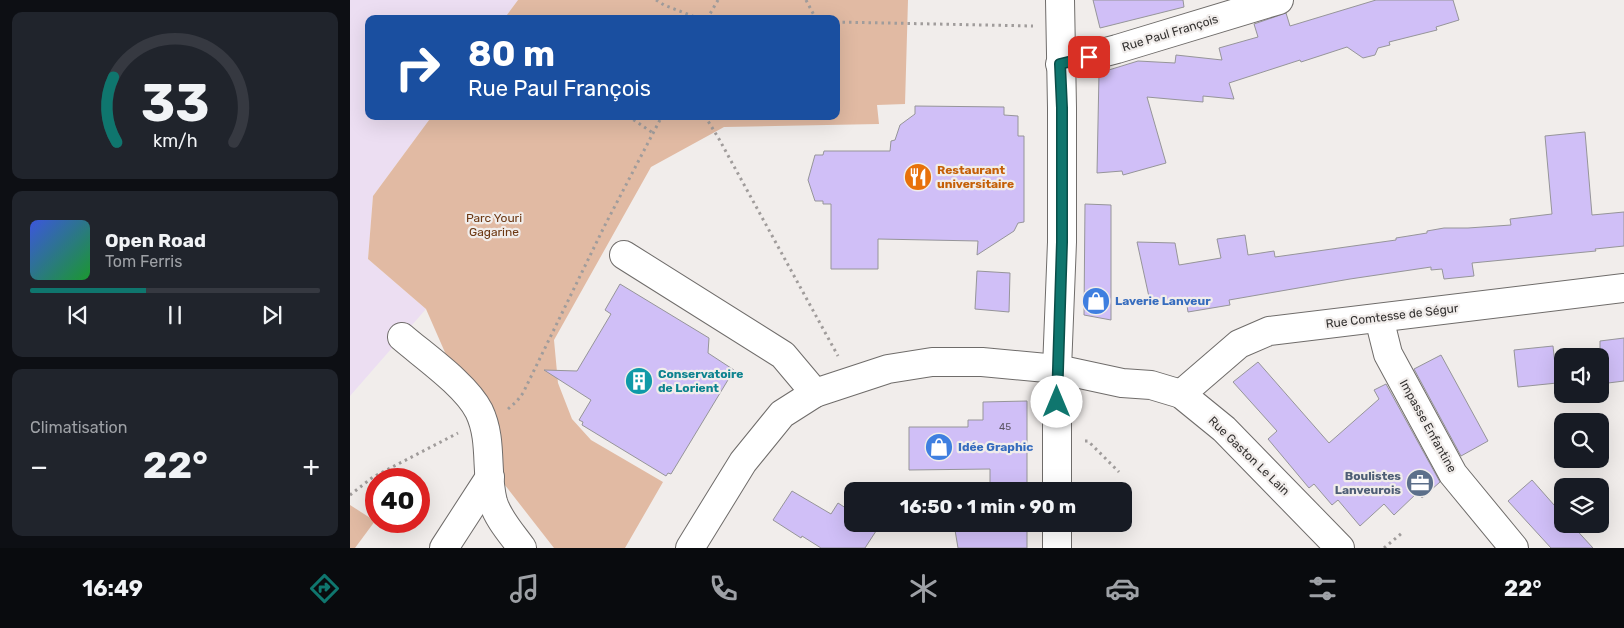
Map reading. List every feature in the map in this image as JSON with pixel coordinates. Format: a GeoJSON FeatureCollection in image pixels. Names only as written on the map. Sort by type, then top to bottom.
{"type":"FeatureCollection","features":[{"type":"Feature","properties":{"kind":"street"},"geometry":{"type":"LineString","coordinates":[[1057,482],[1057,369],[1062,242],[1060,0]]}},
{"type":"Feature","properties":{"kind":"street","name":"Rue Paul François"},"geometry":{"type":"LineString","coordinates":[[1060,64],[1117,49],[1279,0]]}},
{"type":"Feature","properties":{"kind":"street"},"geometry":{"type":"LineString","coordinates":[[624,254],[783,355],[815,393]]}},
{"type":"Feature","properties":{"kind":"street","name":"Rue Comtesse de Ségur"},"geometry":{"type":"LineString","coordinates":[[1181,394],[1239,344],[1268,331],[1624,288]]}},
{"type":"Feature","properties":{"kind":"street","name":"Impasse Enfantine"},"geometry":{"type":"LineString","coordinates":[[1379,318],[1388,354],[1453,474],[1514,548]]}},
{"type":"Feature","properties":{"kind":"street"},"geometry":{"type":"LineString","coordinates":[[402,337],[471,398],[483,423],[489,450],[494,504],[522,548]]}},
{"type":"Feature","properties":{"kind":"street","name":"Rue Gaston Le Lain"},"geometry":{"type":"LineString","coordinates":[[690,548],[743,462],[782,414],[815,393],[888,369],[932,362],[982,362],[1057,369],[1122,383],[1151,385],[1181,394],[1224,429],[1335,546]]}},
{"type":"Feature","properties":{"kind":"street"},"geometry":{"type":"LineString","coordinates":[[444,548],[490,477]]}},
{"type":"Feature","properties":{"kind":"street"},"geometry":{"type":"LineString","coordinates":[[1057,532],[1057,548]]}},
{"type":"Feature","properties":{"kind":"path"},"geometry":{"type":"LineString","coordinates":[[656,0],[690,15]]}},
{"type":"Feature","properties":{"kind":"path"},"geometry":{"type":"LineString","coordinates":[[709,15],[718,0]]}},
{"type":"Feature","properties":{"kind":"path"},"geometry":{"type":"LineString","coordinates":[[806,0],[814,15]]}},
{"type":"Feature","properties":{"kind":"path"},"geometry":{"type":"LineString","coordinates":[[840,22],[1034,26]]}},
{"type":"Feature","properties":{"kind":"path"},"geometry":{"type":"LineString","coordinates":[[634,120],[653,133]]}},
{"type":"Feature","properties":{"kind":"path"},"geometry":{"type":"LineString","coordinates":[[350,495],[373,476],[452,436],[483,423],[517,401],[523,393],[604,227],[660,120]]}},
{"type":"Feature","properties":{"kind":"path"},"geometry":{"type":"LineString","coordinates":[[707,120],[851,381]]}},
{"type":"Feature","properties":{"kind":"path"},"geometry":{"type":"LineString","coordinates":[[1057,436],[1088,441],[1118,472]]}},
{"type":"Feature","properties":{"kind":"path"},"geometry":{"type":"LineString","coordinates":[[1384,548],[1402,533]]}},
{"type":"Feature","properties":{"kind":"shaded area"},"geometry":{"type":"Polygon","coordinates":[[[350,0],[518,0],[507,15],[365,15],[365,120],[429,120],[373,196],[368,259],[426,309],[350,396],[350,0]]]}},
{"type":"Feature","properties":{"kind":"green space","name":"Parc Youri Gagarine"},"geometry":{"type":"Polygon","coordinates":[[[518,0],[908,0],[905,104],[877,105],[879,124],[724,127],[651,167],[554,340],[558,383],[572,419],[591,440],[663,482],[625,548],[554,548],[483,457],[454,373],[426,309],[368,259],[373,196],[429,120],[840,120],[840,15],[507,15],[518,0]]]}},
{"type":"Feature","properties":{"kind":"green space"},"geometry":{"type":"Polygon","coordinates":[[[350,505],[365,515],[366,533],[355,548],[350,548],[350,505]]]}},
{"type":"Feature","properties":{"kind":"building"},"geometry":{"type":"Polygon","coordinates":[[[1093,0],[1183,0],[1184,7],[1100,28],[1093,0]]]}},
{"type":"Feature","properties":{"kind":"building"},"geometry":{"type":"Polygon","coordinates":[[[1376,0],[1453,0],[1459,20],[1436,27],[1437,30],[1389,42],[1390,45],[1378,48],[1375,55],[1363,58],[1347,47],[1229,83],[1234,99],[1203,96],[1203,102],[1147,97],[1166,163],[1123,175],[1122,171],[1097,173],[1099,73],[1138,61],[1175,63],[1176,55],[1222,60],[1219,48],[1258,37],[1254,24],[1286,13],[1290,26],[1376,0]]]}},
{"type":"Feature","properties":{"kind":"building","name":"Restaurant universitaire"},"geometry":{"type":"Polygon","coordinates":[[[915,106],[1004,107],[1004,115],[1018,116],[1018,136],[1024,136],[1024,222],[1018,223],[1014,231],[977,255],[978,241],[878,239],[878,269],[831,269],[831,204],[815,201],[808,180],[815,155],[823,155],[824,151],[890,151],[891,141],[895,140],[900,125],[915,114],[915,106]]]}},
{"type":"Feature","properties":{"kind":"building"},"geometry":{"type":"Polygon","coordinates":[[[1585,132],[1592,215],[1624,212],[1624,246],[1595,249],[1596,251],[1472,263],[1474,276],[1444,279],[1442,269],[1431,270],[1431,267],[1229,300],[1230,305],[1188,312],[1186,299],[1151,306],[1137,242],[1175,243],[1179,265],[1221,258],[1217,239],[1245,235],[1248,255],[1274,251],[1275,257],[1396,240],[1396,238],[1444,228],[1511,225],[1510,219],[1552,214],[1545,136],[1585,132]]]}},
{"type":"Feature","properties":{"kind":"building"},"geometry":{"type":"Polygon","coordinates":[[[1085,204],[1111,205],[1111,320],[1084,315],[1085,204]]]}},
{"type":"Feature","properties":{"kind":"building"},"geometry":{"type":"Polygon","coordinates":[[[977,271],[1010,273],[1009,312],[975,309],[977,271]]]}},
{"type":"Feature","properties":{"kind":"building","name":"Conservatoire de Lorient"},"geometry":{"type":"Polygon","coordinates":[[[620,284],[709,338],[708,353],[734,370],[671,474],[668,473],[666,476],[582,425],[583,422],[579,420],[591,400],[544,370],[577,371],[611,314],[605,310],[620,284]]]}},
{"type":"Feature","properties":{"kind":"building"},"geometry":{"type":"Polygon","coordinates":[[[1624,338],[1624,381],[1609,383],[1609,348],[1600,348],[1600,341],[1624,338]]]}},
{"type":"Feature","properties":{"kind":"building"},"geometry":{"type":"Polygon","coordinates":[[[1553,346],[1554,383],[1518,387],[1514,350],[1553,346]]]}},
{"type":"Feature","properties":{"kind":"building"},"geometry":{"type":"Polygon","coordinates":[[[1441,355],[1488,441],[1461,456],[1414,369],[1441,355]]]}},
{"type":"Feature","properties":{"kind":"building"},"geometry":{"type":"Polygon","coordinates":[[[1258,362],[1329,443],[1379,399],[1374,390],[1386,384],[1440,482],[1422,498],[1417,493],[1394,515],[1384,504],[1360,526],[1338,500],[1332,505],[1314,484],[1309,488],[1268,439],[1277,431],[1233,382],[1258,362]]]}},
{"type":"Feature","properties":{"kind":"building"},"geometry":{"type":"Polygon","coordinates":[[[1027,401],[1027,482],[990,482],[990,469],[909,470],[909,427],[968,427],[968,420],[983,420],[983,402],[1027,401]]]}},
{"type":"Feature","properties":{"kind":"building"},"geometry":{"type":"Polygon","coordinates":[[[1532,480],[1554,505],[1554,533],[1579,533],[1593,548],[1551,548],[1508,501],[1532,480]]]}},
{"type":"Feature","properties":{"kind":"building"},"geometry":{"type":"Polygon","coordinates":[[[792,491],[831,514],[838,503],[844,507],[844,532],[875,532],[865,548],[821,548],[773,520],[792,491]]]}},
{"type":"Feature","properties":{"kind":"building"},"geometry":{"type":"Polygon","coordinates":[[[955,532],[1027,532],[1027,548],[958,548],[955,532]]]}},
{"type":"Feature","properties":{"kind":"place","name":"Restaurant universitaire"},"geometry":{"type":"Point","coordinates":[918,177]}},
{"type":"Feature","properties":{"kind":"place","name":"Laverie Lanveur"},"geometry":{"type":"Point","coordinates":[1096,301]}},
{"type":"Feature","properties":{"kind":"place","name":"Conservatoire de Lorient"},"geometry":{"type":"Point","coordinates":[639,381]}},
{"type":"Feature","properties":{"kind":"place","name":"Idée Graphic"},"geometry":{"type":"Point","coordinates":[939,447]}},
{"type":"Feature","properties":{"kind":"place","name":"Boulistes Lanveurois"},"geometry":{"type":"Point","coordinates":[1420,483]}},
{"type":"Feature","properties":{"kind":"route"},"geometry":{"type":"LineString","coordinates":[[1057,402],[1062,242],[1062,108],[1060,64],[1089,57]]}}]}
